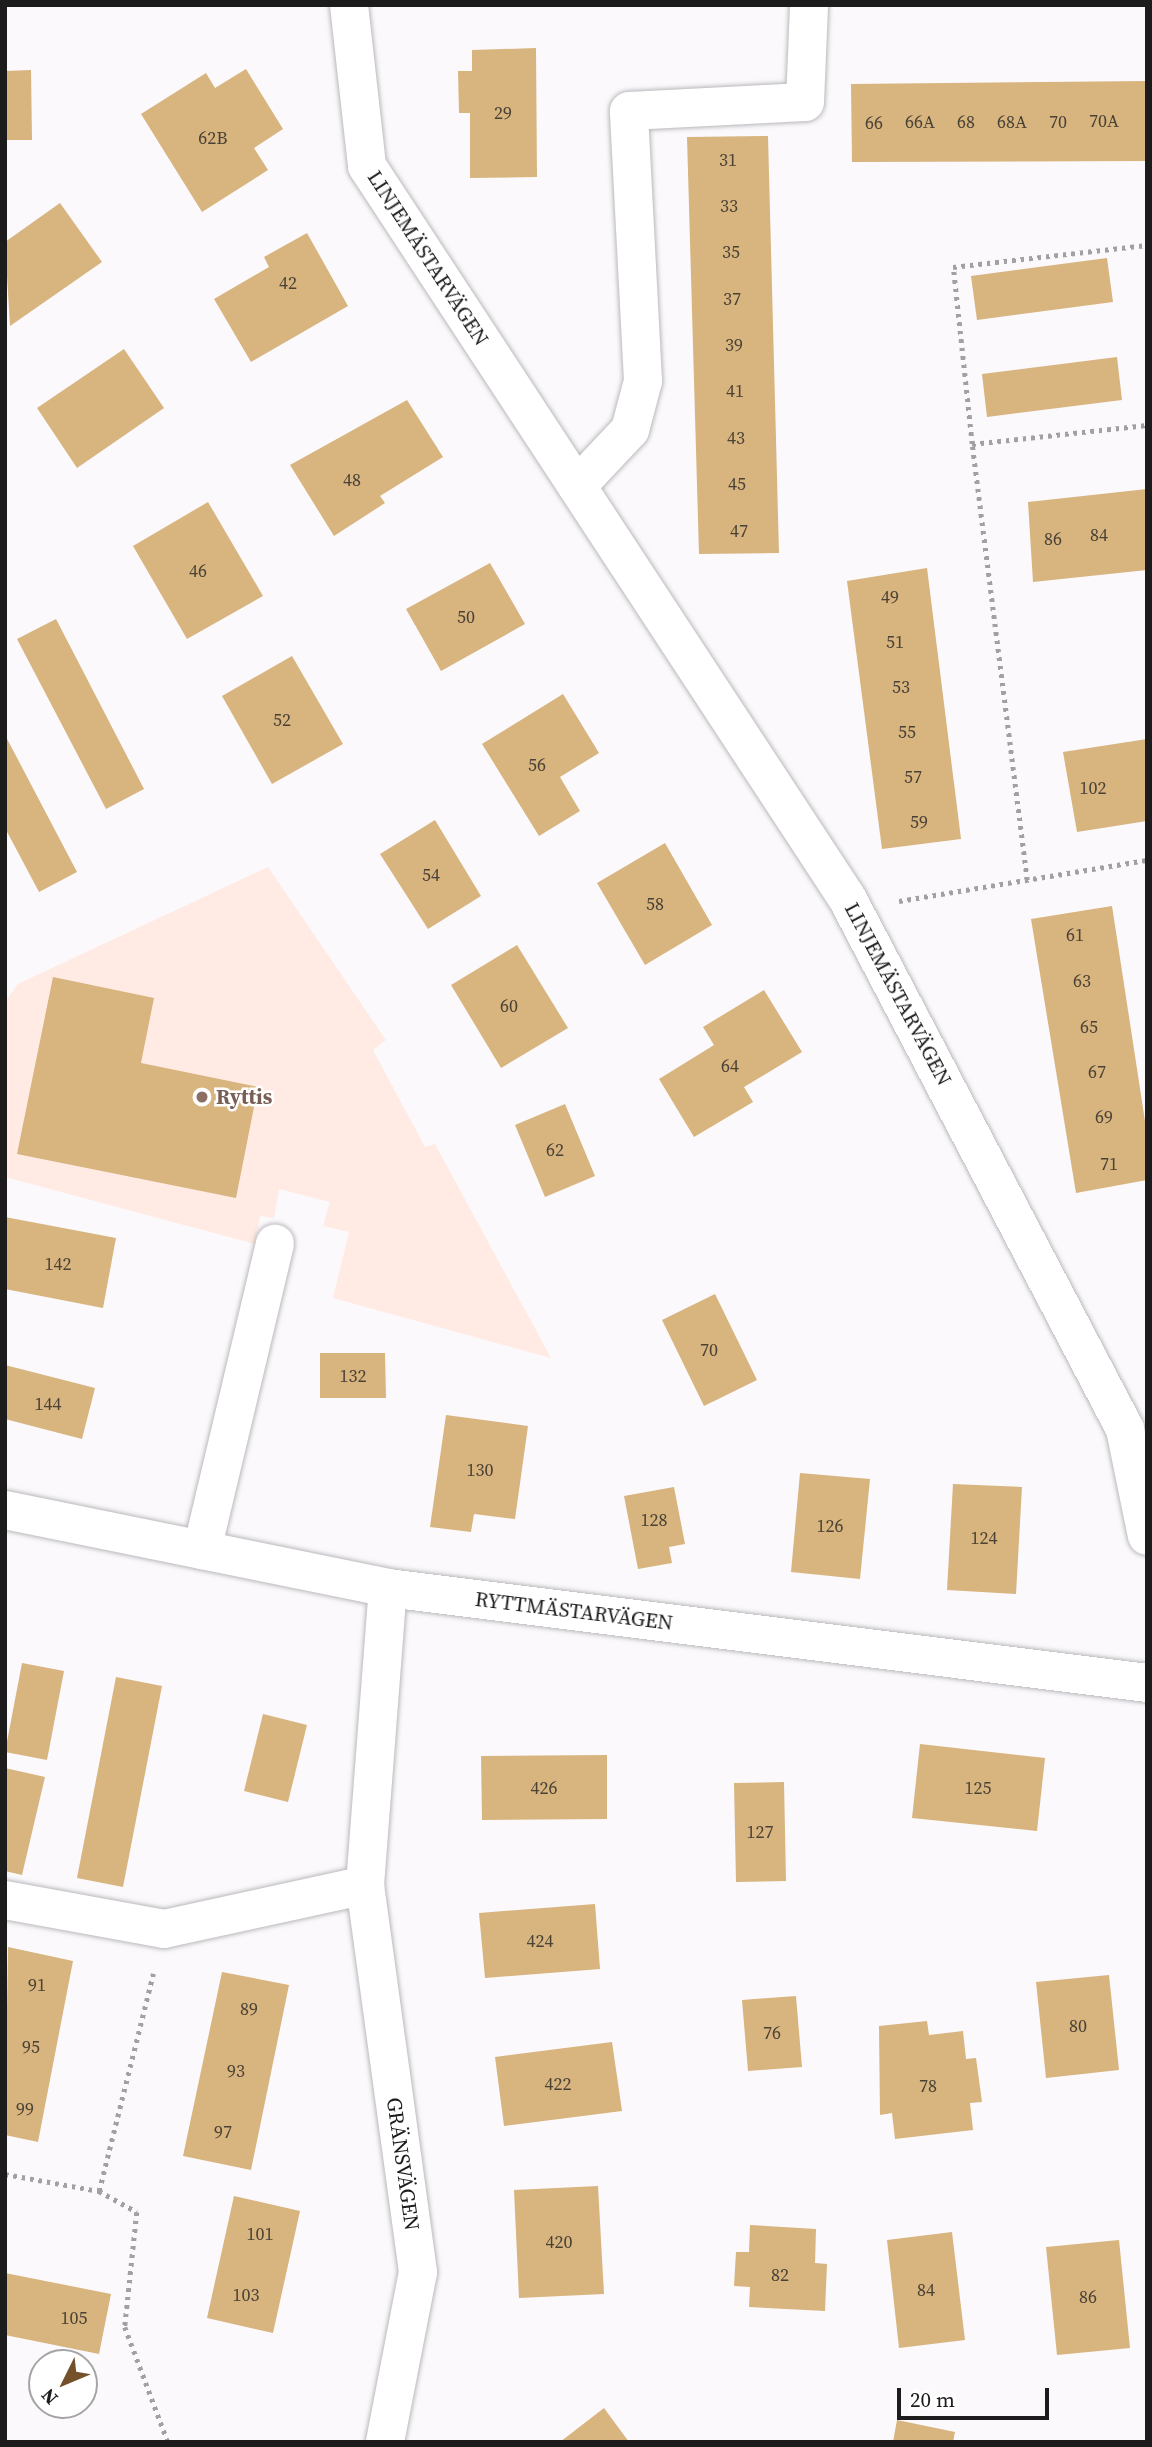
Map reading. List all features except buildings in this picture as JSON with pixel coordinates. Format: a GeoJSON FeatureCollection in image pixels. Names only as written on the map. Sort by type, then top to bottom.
{"type":"FeatureCollection","features":[{"type":"Feature","properties":{"kind":"street","name":"LINJEMÄSTARVÄGEN"},"geometry":{"type":"LineString","coordinates":[[349,5],[367,166],[852,909],[1125,1429],[1147,1536]]}},
{"type":"Feature","properties":{"kind":"street"},"geometry":{"type":"LineString","coordinates":[[577,486],[630,430],[643,381],[629,111],[804,102],[809,5]]}},
{"type":"Feature","properties":{"kind":"street"},"geometry":{"type":"LineString","coordinates":[[202,1550],[275,1244]]}},
{"type":"Feature","properties":{"kind":"street","name":"RYTTMÄSTARVÄGEN"},"geometry":{"type":"LineString","coordinates":[[5,1510],[388,1588],[1147,1683]]}},
{"type":"Feature","properties":{"kind":"street","name":"GRÄNSVÄGEN"},"geometry":{"type":"LineString","coordinates":[[385,2442],[418,2272],[365,1885],[388,1588]]}},
{"type":"Feature","properties":{"kind":"street"},"geometry":{"type":"LineString","coordinates":[[5,1900],[164,1928],[365,1885]]}},
{"type":"Feature","properties":{"kind":"path"},"geometry":{"type":"LineString","coordinates":[[1027,880],[972,444],[953,267],[1147,246]]}},
{"type":"Feature","properties":{"kind":"path"},"geometry":{"type":"LineString","coordinates":[[972,444],[1147,425]]}},
{"type":"Feature","properties":{"kind":"path"},"geometry":{"type":"LineString","coordinates":[[852,909],[1147,860]]}},
{"type":"Feature","properties":{"kind":"path"},"geometry":{"type":"LineString","coordinates":[[99,2191],[164,1928]]}},
{"type":"Feature","properties":{"kind":"path"},"geometry":{"type":"LineString","coordinates":[[5,2174],[99,2191],[137,2212],[125,2327],[168,2442]]}},
{"type":"Feature","properties":{"kind":"shaded area","name":"Ryttis"},"geometry":{"type":"Polygon","coordinates":[[[268,867],[386,1040],[373,1050],[425,1147],[435,1144],[551,1358],[333,1298],[349,1232],[323,1226],[330,1202],[279,1189],[274,1218],[260,1216],[255,1244],[5,1177],[5,1002],[18,984],[268,867]]]}},
{"type":"Feature","properties":{"kind":"place","name":"Ryttis"},"geometry":{"type":"Point","coordinates":[202,1097]}}]}
